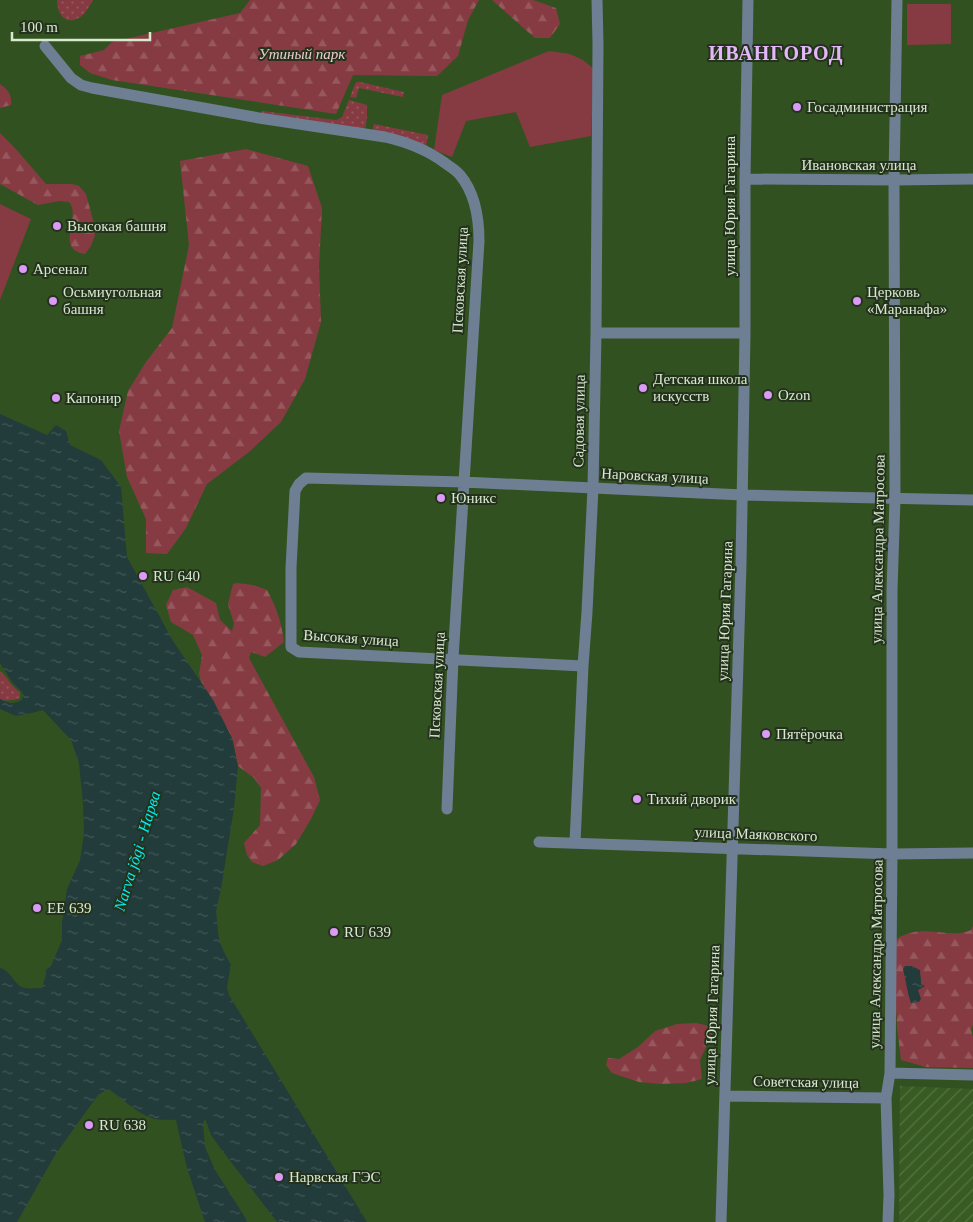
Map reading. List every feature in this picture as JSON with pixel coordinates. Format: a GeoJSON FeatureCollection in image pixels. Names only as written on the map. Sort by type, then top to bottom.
{"type":"FeatureCollection","features":[{"type":"Feature","properties":{"kind":"street","name":"Садовая улица"},"geometry":{"type":"LineString","coordinates":[[575,843],[593,488],[596,333],[597,0]]}},
{"type":"Feature","properties":{"kind":"street","name":"улица Юрия Гагарина"},"geometry":{"type":"LineString","coordinates":[[721,1222],[743,495],[748,0]]}},
{"type":"Feature","properties":{"kind":"street","name":"улица Александра Матросова"},"geometry":{"type":"LineString","coordinates":[[888,1222],[886,1098],[890,1073],[892,590],[895,499],[894,180],[897,0]]}},
{"type":"Feature","properties":{"kind":"street","name":"Псковская улица"},"geometry":{"type":"LineString","coordinates":[[44,46],[71,78],[81,85],[259,118],[404,141],[428,151],[456,171],[470,191],[479,223],[453,659],[447,809]]}},
{"type":"Feature","properties":{"kind":"street","name":"Ивановская улица"},"geometry":{"type":"LineString","coordinates":[[745,179],[973,179]]}},
{"type":"Feature","properties":{"kind":"street"},"geometry":{"type":"LineString","coordinates":[[596,333],[745,333]]}},
{"type":"Feature","properties":{"kind":"street","name":"Наровская улица"},"geometry":{"type":"LineString","coordinates":[[306,478],[464,482],[743,495],[973,500]]}},
{"type":"Feature","properties":{"kind":"street","name":"Высокая улица"},"geometry":{"type":"LineString","coordinates":[[306,478],[294,491],[291,568],[291,647],[299,652],[583,666]]}},
{"type":"Feature","properties":{"kind":"street","name":"улица Маяковского"},"geometry":{"type":"LineString","coordinates":[[539,842],[892,854],[973,853]]}},
{"type":"Feature","properties":{"kind":"street"},"geometry":{"type":"LineString","coordinates":[[890,1073],[973,1075]]}},
{"type":"Feature","properties":{"kind":"street","name":"Советская улица"},"geometry":{"type":"LineString","coordinates":[[725,1096],[886,1098]]}},
{"type":"Feature","properties":{"kind":"shaded area"},"geometry":{"type":"Polygon","coordinates":[[[900,1086],[973,1089],[973,1222],[899,1222],[900,1086]]]}},
{"type":"Feature","properties":{"kind":"green space"},"geometry":{"type":"Polygon","coordinates":[[[57,0],[93,0],[84,14],[79,18],[69,20],[65,19],[59,11],[57,0]]]}},
{"type":"Feature","properties":{"kind":"green space","name":"Утиный парк"},"geometry":{"type":"Polygon","coordinates":[[[250,0],[479,0],[468,20],[458,56],[437,76],[353,75],[336,114],[112,80],[90,73],[80,65],[80,56],[104,50],[112,42],[240,13],[250,0]]]}},
{"type":"Feature","properties":{"kind":"green space"},"geometry":{"type":"Polygon","coordinates":[[[492,0],[533,0],[556,8],[560,24],[550,38],[535,38],[492,0]]]}},
{"type":"Feature","properties":{"kind":"green space"},"geometry":{"type":"Polygon","coordinates":[[[907,4],[951,4],[951,44],[907,45],[907,4]]]}},
{"type":"Feature","properties":{"kind":"green space"},"geometry":{"type":"Polygon","coordinates":[[[549,51],[570,54],[583,60],[594,69],[591,136],[530,147],[516,112],[466,121],[452,157],[434,150],[442,95],[549,51]]]}},
{"type":"Feature","properties":{"kind":"green space"},"geometry":{"type":"Polygon","coordinates":[[[357,82],[404,92],[403,97],[359,88],[356,98],[350,97],[357,82]]]}},
{"type":"Feature","properties":{"kind":"green space"},"geometry":{"type":"Polygon","coordinates":[[[0,84],[9,93],[11,105],[0,108],[0,84]]]}},
{"type":"Feature","properties":{"kind":"green space"},"geometry":{"type":"Polygon","coordinates":[[[349,100],[367,105],[365,131],[261,116],[262,111],[336,120],[342,117],[349,100]]]}},
{"type":"Feature","properties":{"kind":"green space"},"geometry":{"type":"Polygon","coordinates":[[[374,124],[428,135],[426,147],[372,132],[374,124]]]}},
{"type":"Feature","properties":{"kind":"green space"},"geometry":{"type":"Polygon","coordinates":[[[0,133],[46,184],[72,184],[79,186],[86,194],[95,235],[91,246],[85,254],[76,251],[71,246],[70,232],[73,215],[69,202],[59,201],[38,205],[0,184],[0,133]]]}},
{"type":"Feature","properties":{"kind":"green space"},"geometry":{"type":"Polygon","coordinates":[[[246,149],[308,166],[322,208],[319,266],[321,322],[305,379],[281,422],[249,452],[207,484],[186,528],[167,554],[146,553],[146,519],[127,477],[119,431],[128,391],[146,362],[172,328],[189,245],[180,161],[246,149]]]}},
{"type":"Feature","properties":{"kind":"green space"},"geometry":{"type":"Polygon","coordinates":[[[0,204],[31,219],[0,300],[0,204]]]}},
{"type":"Feature","properties":{"kind":"green space"},"geometry":{"type":"Polygon","coordinates":[[[233,584],[253,585],[267,590],[276,609],[284,642],[265,657],[251,652],[249,658],[314,777],[320,800],[296,844],[278,860],[263,866],[252,862],[247,855],[244,843],[260,825],[261,788],[254,778],[238,766],[233,741],[213,700],[202,684],[199,674],[202,655],[193,635],[171,622],[166,605],[173,590],[187,587],[216,603],[220,620],[232,631],[234,624],[228,604],[233,584]]]}},
{"type":"Feature","properties":{"kind":"green space"},"geometry":{"type":"Polygon","coordinates":[[[0,671],[20,692],[20,698],[7,701],[0,699],[0,671]]]}},
{"type":"Feature","properties":{"kind":"green space"},"geometry":{"type":"Polygon","coordinates":[[[973,926],[973,1024],[971,1030],[973,1037],[973,1068],[926,1067],[901,1060],[895,988],[896,940],[901,936],[915,932],[956,933],[971,930],[973,926]],[[903,969],[909,996],[919,989],[921,977],[903,969]]]}},
{"type":"Feature","properties":{"kind":"green space"},"geometry":{"type":"Polygon","coordinates":[[[696,1023],[709,1026],[712,1034],[700,1060],[702,1079],[686,1083],[661,1084],[639,1082],[612,1073],[606,1065],[608,1058],[619,1059],[638,1047],[655,1031],[677,1024],[696,1023]]]}},
{"type":"Feature","properties":{"kind":"water","name":"Narva jõgi - Нарва"},"geometry":{"type":"Polygon","coordinates":[[[0,414],[47,435],[56,425],[66,431],[70,445],[101,460],[121,487],[127,557],[173,641],[213,700],[232,738],[238,766],[234,808],[216,911],[219,940],[231,965],[227,987],[229,995],[367,1222],[277,1222],[211,1135],[205,1119],[203,1123],[205,1147],[215,1170],[248,1222],[205,1222],[187,1168],[176,1120],[152,1118],[134,1109],[108,1089],[98,1095],[55,1155],[17,1222],[0,1222],[0,968],[4,969],[21,987],[42,988],[46,970],[51,966],[62,940],[62,923],[67,889],[80,860],[84,833],[79,763],[71,740],[43,710],[16,716],[0,709],[0,699],[16,703],[22,700],[23,693],[12,682],[0,663],[0,414]]]}},
{"type":"Feature","properties":{"kind":"water"},"geometry":{"type":"Polygon","coordinates":[[[905,966],[912,966],[920,970],[921,984],[925,986],[918,990],[921,999],[919,1002],[911,1003],[903,969],[905,966]]]}},
{"type":"Feature","properties":{"kind":"place","name":"Госадминистрация"},"geometry":{"type":"Point","coordinates":[797,107]}},
{"type":"Feature","properties":{"kind":"place","name":"Высокая башня"},"geometry":{"type":"Point","coordinates":[57,226]}},
{"type":"Feature","properties":{"kind":"place","name":"Арсенал"},"geometry":{"type":"Point","coordinates":[23,269]}},
{"type":"Feature","properties":{"kind":"place","name":"Осьмиугольная башня"},"geometry":{"type":"Point","coordinates":[53,301]}},
{"type":"Feature","properties":{"kind":"place","name":"Церковь «Маранафа»"},"geometry":{"type":"Point","coordinates":[857,301]}},
{"type":"Feature","properties":{"kind":"place","name":"Детская школа искусств"},"geometry":{"type":"Point","coordinates":[643,388]}},
{"type":"Feature","properties":{"kind":"place","name":"Ozon"},"geometry":{"type":"Point","coordinates":[768,395]}},
{"type":"Feature","properties":{"kind":"place","name":"Капонир"},"geometry":{"type":"Point","coordinates":[56,398]}},
{"type":"Feature","properties":{"kind":"place","name":"Юникс"},"geometry":{"type":"Point","coordinates":[441,498]}},
{"type":"Feature","properties":{"kind":"place","name":"RU 640"},"geometry":{"type":"Point","coordinates":[143,576]}},
{"type":"Feature","properties":{"kind":"place","name":"Пятёрочка"},"geometry":{"type":"Point","coordinates":[766,734]}},
{"type":"Feature","properties":{"kind":"place","name":"Тихий дворик"},"geometry":{"type":"Point","coordinates":[637,799]}},
{"type":"Feature","properties":{"kind":"place","name":"EE 639"},"geometry":{"type":"Point","coordinates":[37,908]}},
{"type":"Feature","properties":{"kind":"place","name":"RU 639"},"geometry":{"type":"Point","coordinates":[334,932]}},
{"type":"Feature","properties":{"kind":"place","name":"RU 638"},"geometry":{"type":"Point","coordinates":[89,1125]}},
{"type":"Feature","properties":{"kind":"place","name":"Нарвская ГЭС"},"geometry":{"type":"Point","coordinates":[279,1177]}},
{"type":"Feature","properties":{"kind":"district","name":"ИВАНГОРОД"},"geometry":{"type":"Point","coordinates":[776,53]}}]}
